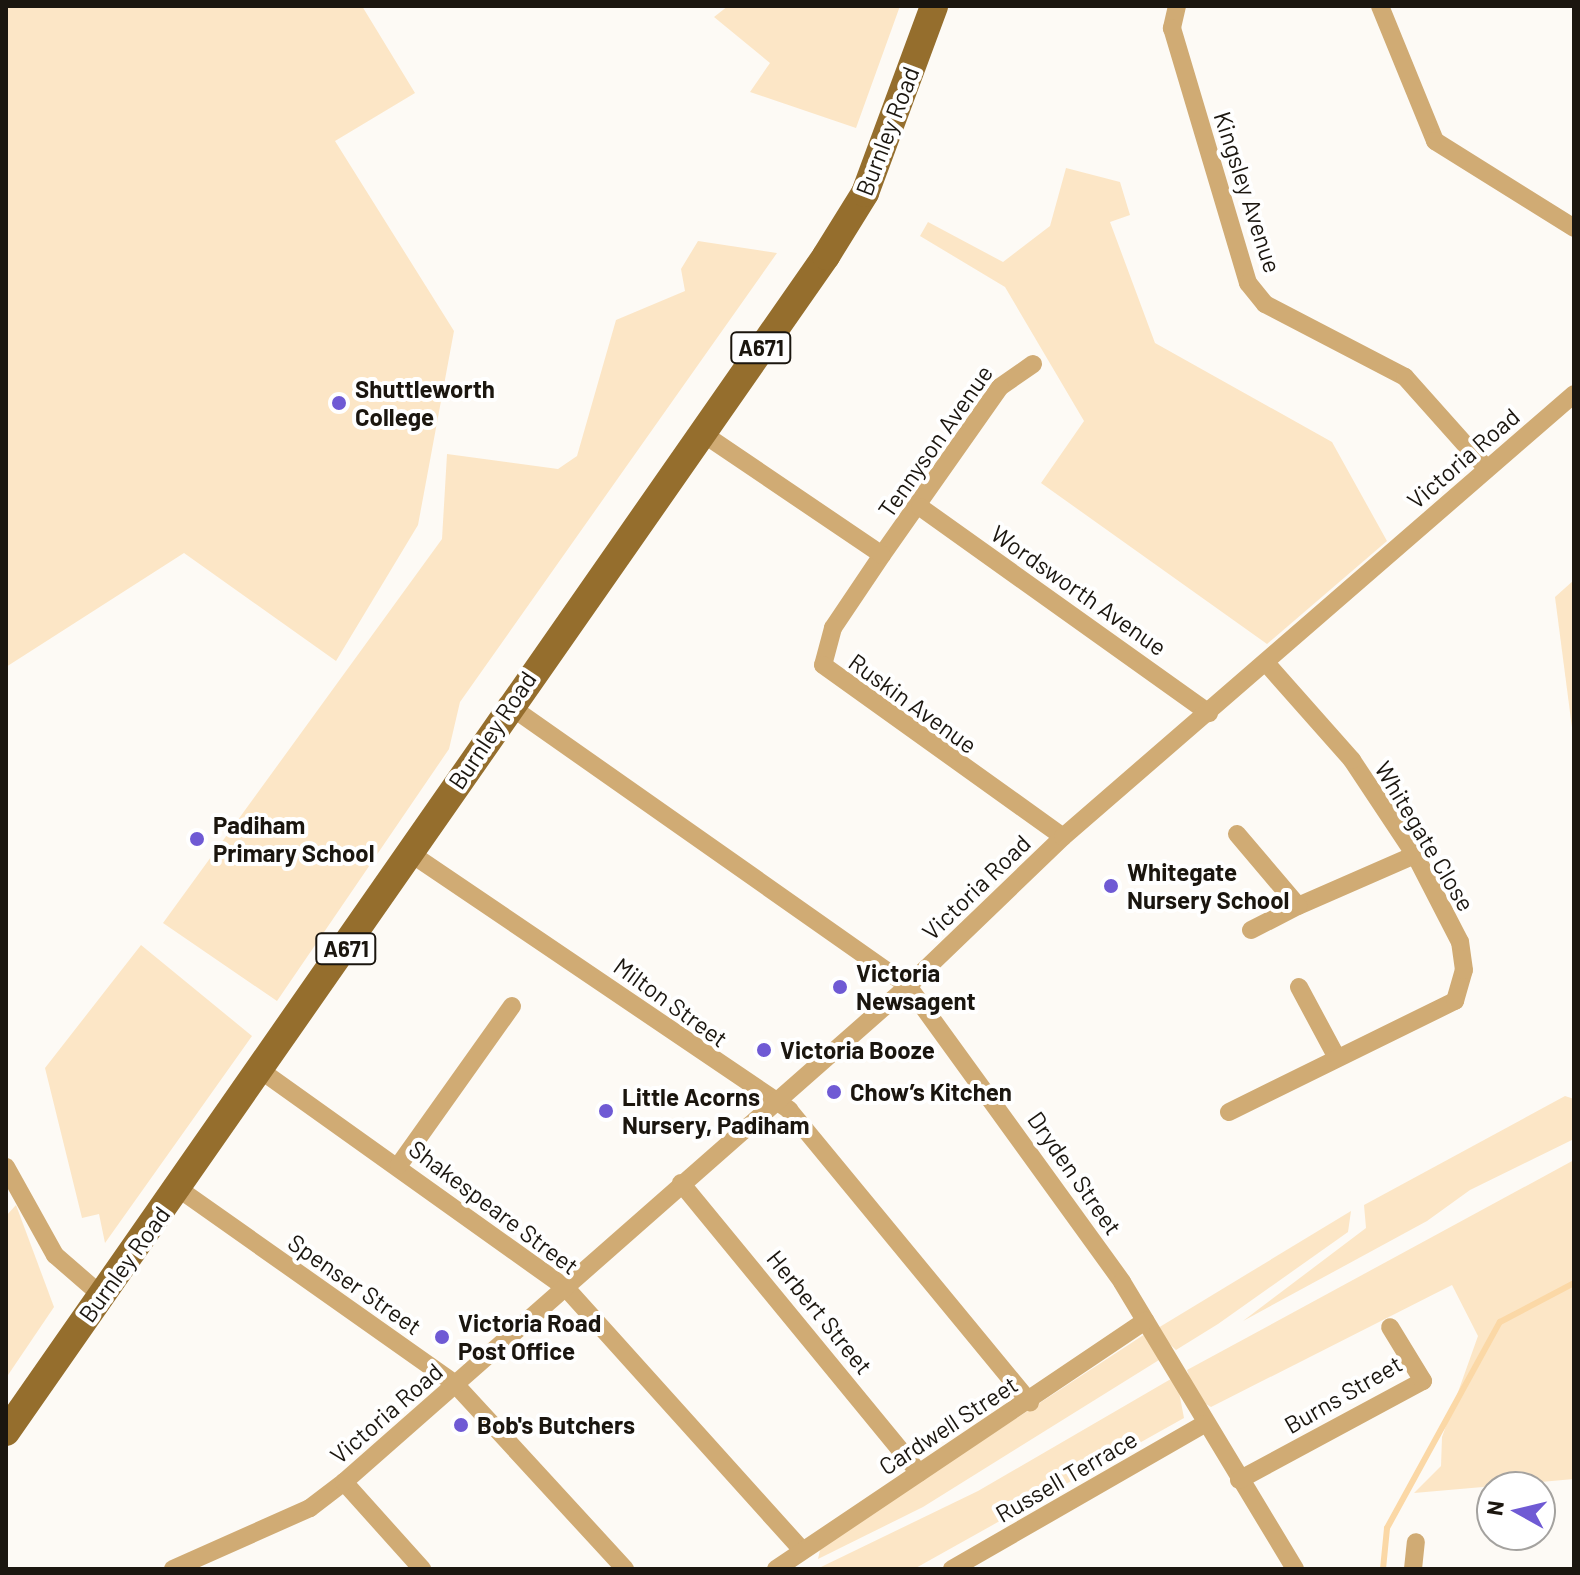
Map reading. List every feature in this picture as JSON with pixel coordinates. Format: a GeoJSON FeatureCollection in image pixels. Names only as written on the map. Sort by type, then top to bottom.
{"type":"FeatureCollection","features":[{"type":"Feature","properties":{"kind":"main road","name":"Burnley Road"},"geometry":{"type":"LineString","coordinates":[[6,1432],[263,1072],[507,704],[702,433],[865,193],[934,6]]}},
{"type":"Feature","properties":{"kind":"street","name":"Kingsley Avenue"},"geometry":{"type":"LineString","coordinates":[[1177,6],[1172,28],[1248,283],[1265,304],[1405,377],[1486,468]]}},
{"type":"Feature","properties":{"kind":"street"},"geometry":{"type":"LineString","coordinates":[[1380,6],[1435,141],[1574,228]]}},
{"type":"Feature","properties":{"kind":"street","name":"Tennyson Avenue"},"geometry":{"type":"LineString","coordinates":[[882,555],[920,507],[1000,387],[1033,364]]}},
{"type":"Feature","properties":{"kind":"street","name":"Victoria Road"},"geometry":{"type":"LineString","coordinates":[[173,1569],[310,1508],[344,1482],[773,1101],[908,986],[1063,837],[1268,665],[1486,468],[1574,394]]}},
{"type":"Feature","properties":{"kind":"street"},"geometry":{"type":"LineString","coordinates":[[702,433],[882,555]]}},
{"type":"Feature","properties":{"kind":"street","name":"Wordsworth Avenue"},"geometry":{"type":"LineString","coordinates":[[920,507],[1209,713]]}},
{"type":"Feature","properties":{"kind":"street","name":"Ruskin Avenue"},"geometry":{"type":"LineString","coordinates":[[882,555],[833,628],[823,665],[1063,837]]}},
{"type":"Feature","properties":{"kind":"street","name":"Whitegate Close"},"geometry":{"type":"LineString","coordinates":[[1229,1112],[1336,1056],[1455,1001],[1464,970],[1460,942],[1415,855],[1352,760],[1268,665]]}},
{"type":"Feature","properties":{"kind":"street","name":"Dryden Street"},"geometry":{"type":"LineString","coordinates":[[507,704],[908,986],[1145,1321],[1204,1424],[1295,1569]]}},
{"type":"Feature","properties":{"kind":"street"},"geometry":{"type":"LineString","coordinates":[[1237,834],[1298,906]]}},
{"type":"Feature","properties":{"kind":"street","name":"Milton Street"},"geometry":{"type":"LineString","coordinates":[[410,853],[773,1101],[844,1173],[1030,1402]]}},
{"type":"Feature","properties":{"kind":"street"},"geometry":{"type":"LineString","coordinates":[[1251,930],[1415,855]]}},
{"type":"Feature","properties":{"kind":"street"},"geometry":{"type":"LineString","coordinates":[[1299,987],[1336,1056]]}},
{"type":"Feature","properties":{"kind":"street"},"geometry":{"type":"LineString","coordinates":[[399,1165],[512,1006]]}},
{"type":"Feature","properties":{"kind":"street","name":"Shakespeare Street"},"geometry":{"type":"LineString","coordinates":[[263,1072],[399,1165],[566,1288],[802,1550]]}},
{"type":"Feature","properties":{"kind":"street"},"geometry":{"type":"LineString","coordinates":[[6,1167],[55,1255],[101,1295]]}},
{"type":"Feature","properties":{"kind":"street","name":"Herbert Street"},"geometry":{"type":"LineString","coordinates":[[681,1183],[919,1473]]}},
{"type":"Feature","properties":{"kind":"street","name":"Spenser Street"},"geometry":{"type":"LineString","coordinates":[[179,1189],[455,1384],[625,1569]]}},
{"type":"Feature","properties":{"kind":"street","name":"Cardwell Street"},"geometry":{"type":"LineString","coordinates":[[776,1569],[1030,1402],[1145,1321]]}},
{"type":"Feature","properties":{"kind":"street","name":"Burns Street"},"geometry":{"type":"LineString","coordinates":[[1239,1480],[1423,1381],[1390,1327]]}},
{"type":"Feature","properties":{"kind":"street","name":"Russell Terrace"},"geometry":{"type":"LineString","coordinates":[[952,1569],[1204,1424]]}},
{"type":"Feature","properties":{"kind":"street"},"geometry":{"type":"LineString","coordinates":[[344,1482],[422,1569]]}},
{"type":"Feature","properties":{"kind":"street"},"geometry":{"type":"LineString","coordinates":[[1413,1569],[1416,1542]]}},
{"type":"Feature","properties":{"kind":"shaded area"},"geometry":{"type":"Polygon","coordinates":[[[6,6],[362,6],[415,93],[335,141],[454,331],[418,525],[336,661],[184,553],[6,667],[6,6]]]}},
{"type":"Feature","properties":{"kind":"shaded area"},"geometry":{"type":"Polygon","coordinates":[[[728,6],[900,6],[856,128],[750,92],[770,63],[714,17],[728,6]]]}},
{"type":"Feature","properties":{"kind":"shaded area"},"geometry":{"type":"Polygon","coordinates":[[[1066,168],[1120,182],[1130,215],[1110,222],[1155,343],[1332,442],[1387,541],[1267,644],[1041,483],[1084,421],[1005,287],[920,236],[928,222],[1003,262],[1050,226],[1066,168]]]}},
{"type":"Feature","properties":{"kind":"shaded area"},"geometry":{"type":"Polygon","coordinates":[[[698,241],[777,253],[460,702],[449,749],[277,1001],[163,923],[442,539],[447,454],[558,469],[577,456],[616,320],[685,291],[681,269],[698,241]]]}},
{"type":"Feature","properties":{"kind":"shaded area"},"geometry":{"type":"Polygon","coordinates":[[[1574,580],[1574,743],[1555,597],[1574,580]]]}},
{"type":"Feature","properties":{"kind":"shaded area"},"geometry":{"type":"Polygon","coordinates":[[[141,945],[252,1036],[105,1243],[99,1214],[82,1218],[45,1068],[141,945]]]}},
{"type":"Feature","properties":{"kind":"shaded area"},"geometry":{"type":"Polygon","coordinates":[[[1565,1096],[1574,1099],[1574,1139],[1470,1190],[1427,1221],[1243,1321],[1366,1228],[1364,1205],[1565,1096]]]}},
{"type":"Feature","properties":{"kind":"shaded area"},"geometry":{"type":"Polygon","coordinates":[[[1574,1160],[1574,1479],[1556,1481],[1556,1471],[1476,1471],[1476,1488],[1414,1493],[1441,1466],[1442,1437],[1478,1336],[1452,1285],[1211,1407],[1196,1398],[1187,1370],[1574,1160]]]}},
{"type":"Feature","properties":{"kind":"shaded area"},"geometry":{"type":"Polygon","coordinates":[[[16,1205],[54,1307],[6,1378],[6,1216],[16,1205]]]}},
{"type":"Feature","properties":{"kind":"shaded area"},"geometry":{"type":"Polygon","coordinates":[[[1351,1211],[1348,1232],[1218,1324],[1176,1350],[1164,1339],[1158,1328],[1351,1211]]]}},
{"type":"Feature","properties":{"kind":"shaded area"},"geometry":{"type":"Polygon","coordinates":[[[1145,1334],[1159,1360],[923,1507],[818,1559],[821,1546],[1145,1334]]]}},
{"type":"Feature","properties":{"kind":"shaded area"},"geometry":{"type":"Polygon","coordinates":[[[1176,1376],[1184,1418],[914,1569],[821,1567],[978,1491],[1176,1376]]]}},
{"type":"Feature","properties":{"kind":"waterway"},"geometry":{"type":"LineString","coordinates":[[1383,1569],[1387,1528],[1500,1322],[1574,1283]]}},
{"type":"Feature","properties":{"kind":"place","name":"Shuttleworth College"},"geometry":{"type":"Point","coordinates":[339,403]}},
{"type":"Feature","properties":{"kind":"place","name":"Padiham Primary School"},"geometry":{"type":"Point","coordinates":[197,839]}},
{"type":"Feature","properties":{"kind":"place","name":"Whitegate Nursery School"},"geometry":{"type":"Point","coordinates":[1111,886]}},
{"type":"Feature","properties":{"kind":"place","name":"Victoria Newsagent"},"geometry":{"type":"Point","coordinates":[840,987]}},
{"type":"Feature","properties":{"kind":"place","name":"Victoria Booze"},"geometry":{"type":"Point","coordinates":[764,1050]}},
{"type":"Feature","properties":{"kind":"place","name":"Chow’s Kitchen"},"geometry":{"type":"Point","coordinates":[834,1092]}},
{"type":"Feature","properties":{"kind":"place","name":"Little Acorns Nursery, Padiham"},"geometry":{"type":"Point","coordinates":[606,1111]}},
{"type":"Feature","properties":{"kind":"place","name":"Victoria Road Post Office"},"geometry":{"type":"Point","coordinates":[442,1337]}},
{"type":"Feature","properties":{"kind":"place","name":"Bob's Butchers"},"geometry":{"type":"Point","coordinates":[461,1425]}}]}
